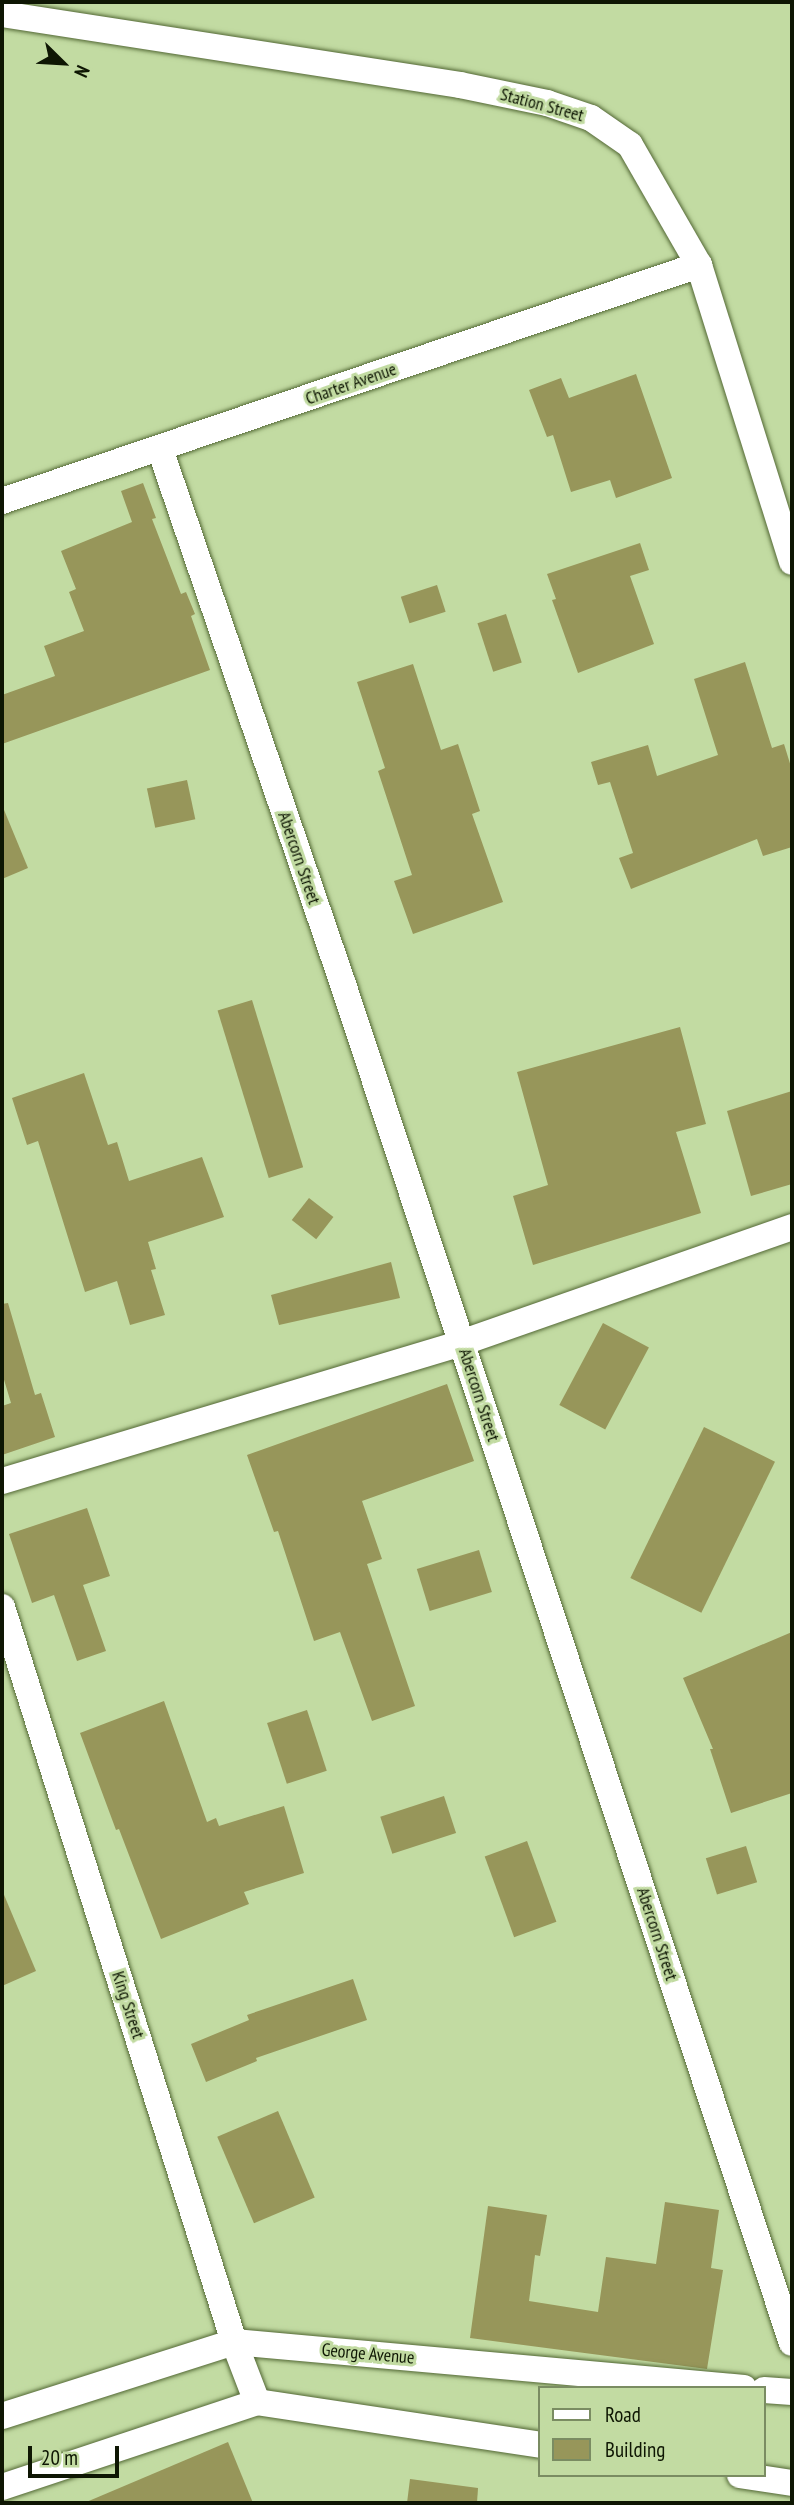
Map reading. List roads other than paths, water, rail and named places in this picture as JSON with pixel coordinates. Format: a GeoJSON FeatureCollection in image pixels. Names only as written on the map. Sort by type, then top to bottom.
{"type":"FeatureCollection","features":[{"type":"Feature","properties":{"kind":"street","name":"Station Street"},"geometry":{"type":"LineString","coordinates":[[2,14],[460,85],[547,103],[591,118],[630,145],[699,265],[792,562]]}},
{"type":"Feature","properties":{"kind":"street","name":"Charter Avenue"},"geometry":{"type":"LineString","coordinates":[[2,501],[699,265]]}},
{"type":"Feature","properties":{"kind":"street","name":"Abercorn Street"},"geometry":{"type":"LineString","coordinates":[[160,449],[343,984],[792,2343]]}},
{"type":"Feature","properties":{"kind":"street"},"geometry":{"type":"LineString","coordinates":[[2,1480],[461,1343],[792,1227]]}},
{"type":"Feature","properties":{"kind":"street","name":"King Street"},"geometry":{"type":"LineString","coordinates":[[2,1606],[234,2342],[257,2402]]}},
{"type":"Feature","properties":{"kind":"street","name":"George Avenue"},"geometry":{"type":"LineString","coordinates":[[2,2416],[234,2342],[722,2386]]}},
{"type":"Feature","properties":{"kind":"street"},"geometry":{"type":"LineString","coordinates":[[766,2390],[792,2392]]}},
{"type":"Feature","properties":{"kind":"street"},"geometry":{"type":"LineString","coordinates":[[2,2487],[257,2402],[538,2445]]}},
{"type":"Feature","properties":{"kind":"street"},"geometry":{"type":"LineString","coordinates":[[753,2477],[792,2483]]}}]}
